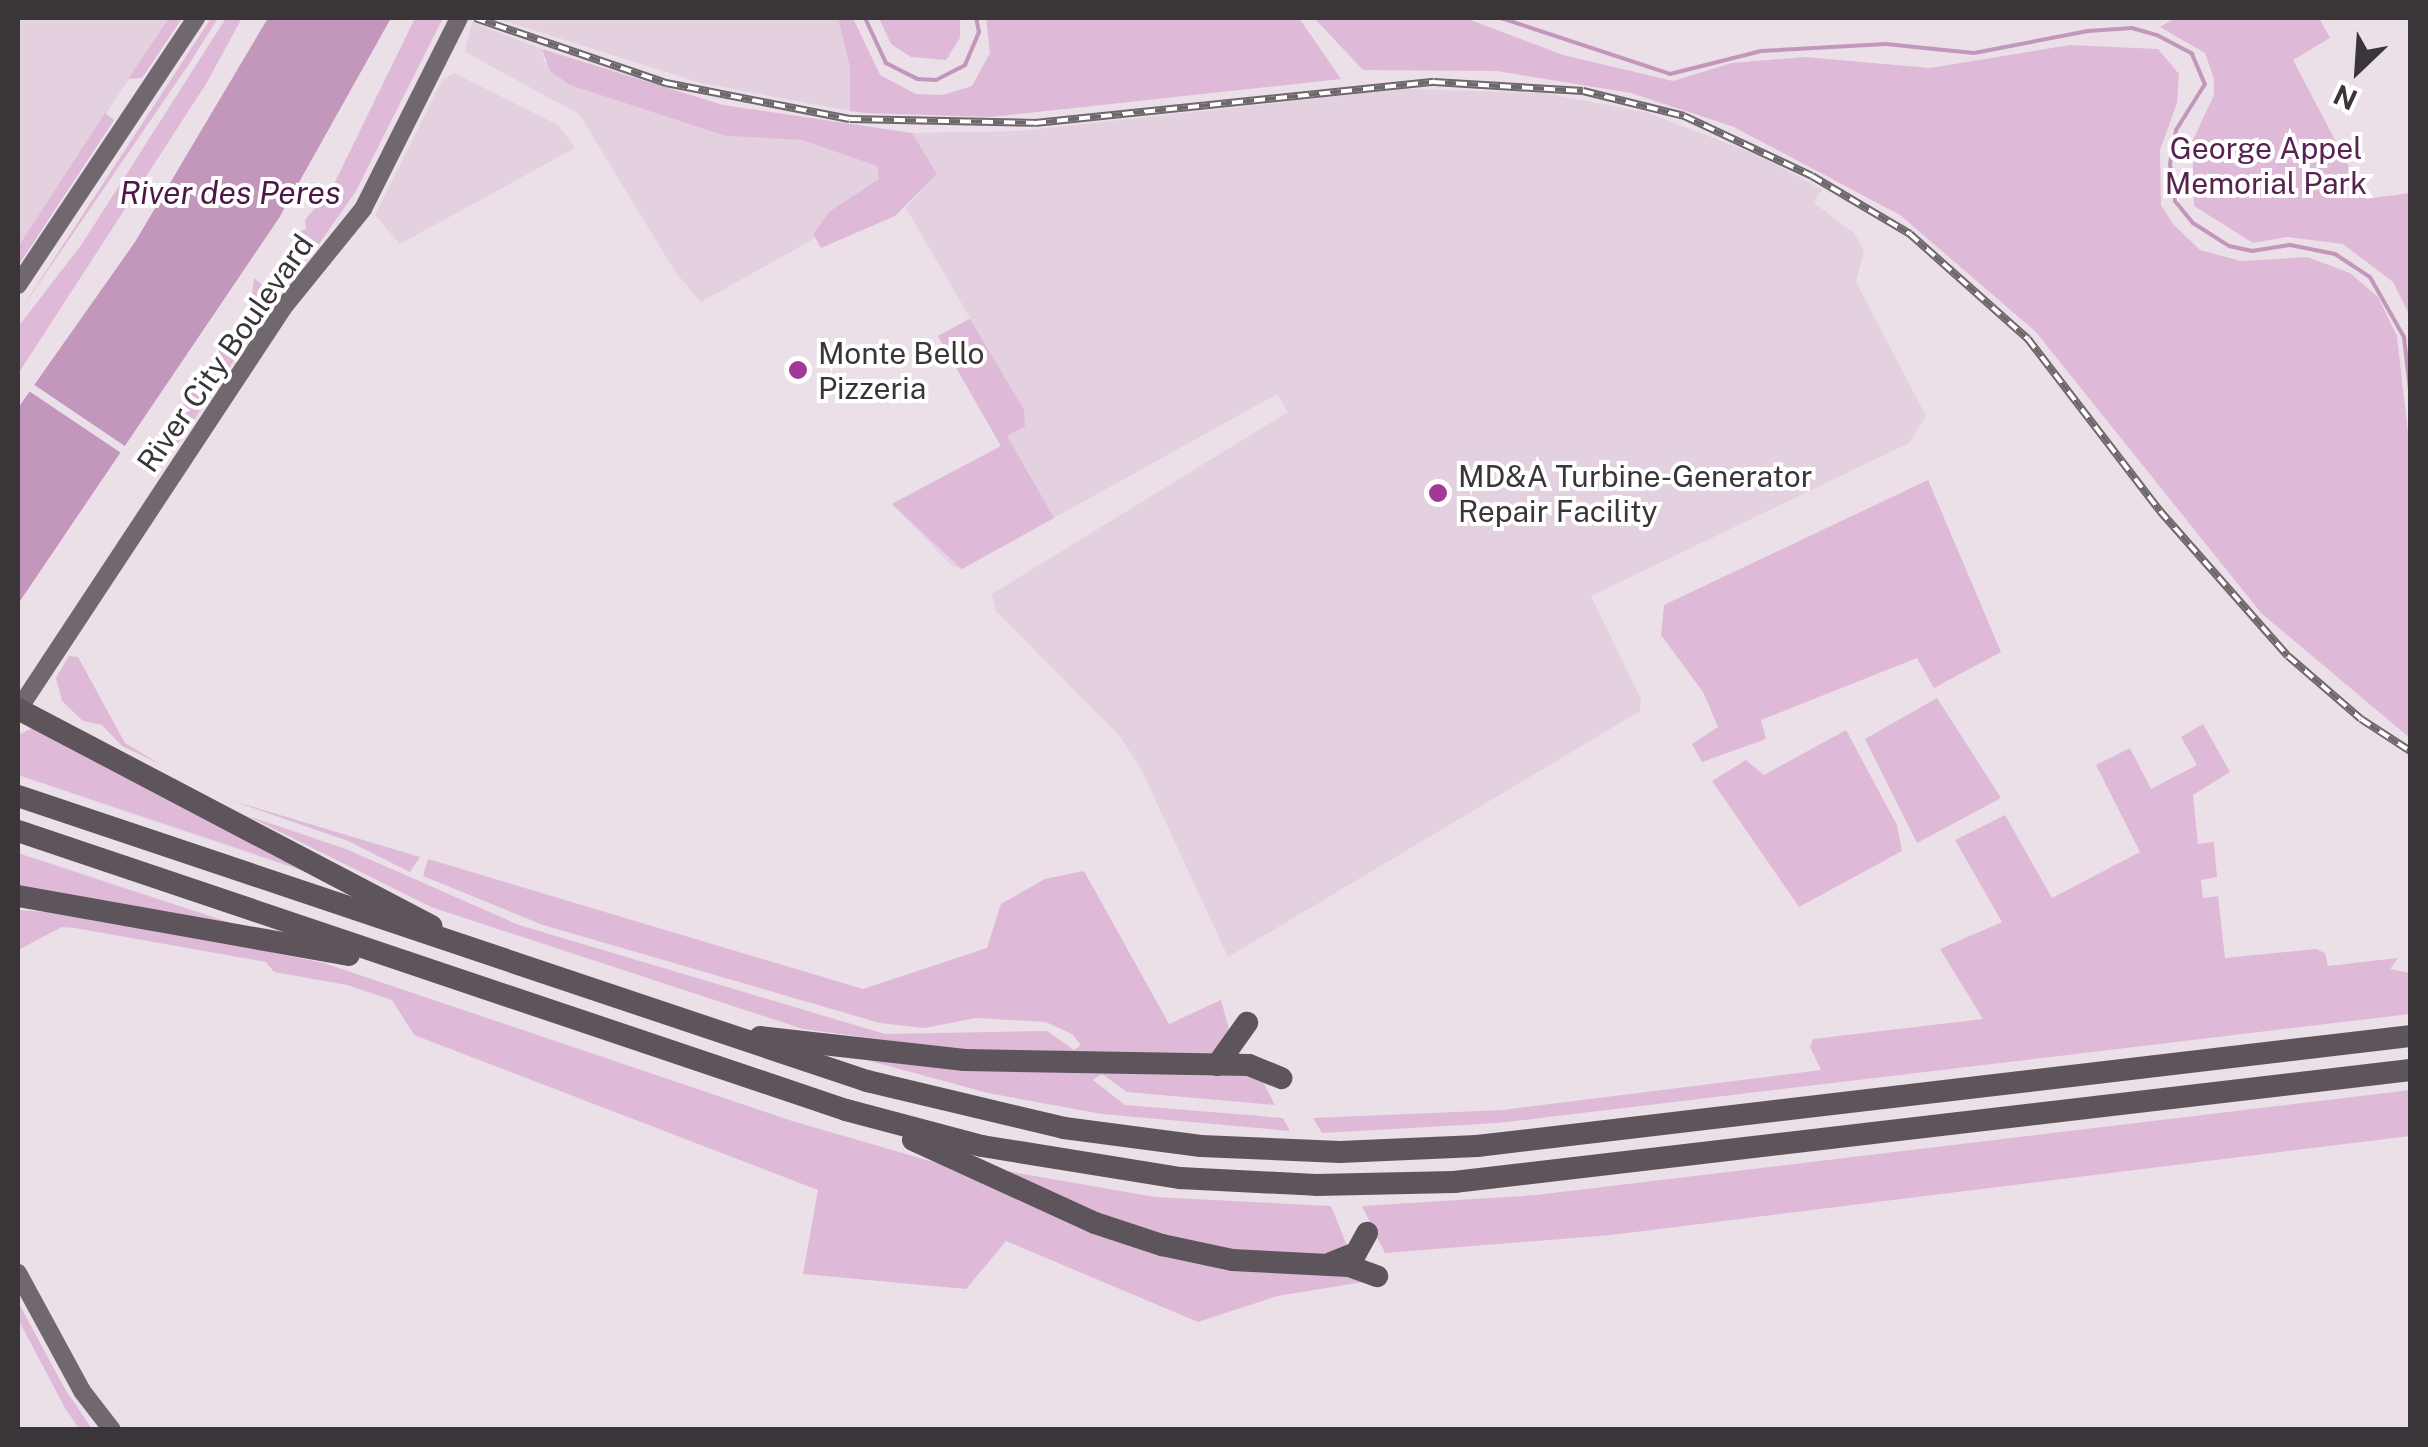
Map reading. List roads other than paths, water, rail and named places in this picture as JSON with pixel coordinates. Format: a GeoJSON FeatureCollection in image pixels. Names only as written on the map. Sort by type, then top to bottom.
{"type":"FeatureCollection","features":[{"type":"Feature","properties":{"kind":"highway"},"geometry":{"type":"LineString","coordinates":[[18,710],[372,889],[469,948]]}},
{"type":"Feature","properties":{"kind":"highway"},"geometry":{"type":"LineString","coordinates":[[18,796],[720,1032],[997,1115],[1134,1139],[1340,1152],[1548,1138],[2410,1036]]}},
{"type":"Feature","properties":{"kind":"highway"},"geometry":{"type":"LineString","coordinates":[[18,831],[846,1110],[982,1146],[1115,1170],[1249,1183],[1385,1185],[1540,1173],[2410,1070]]}},
{"type":"Feature","properties":{"kind":"highway"},"geometry":{"type":"LineString","coordinates":[[18,896],[417,966]]}},
{"type":"Feature","properties":{"kind":"highway"},"geometry":{"type":"LineString","coordinates":[[1216,1065],[1247,1023]]}},
{"type":"Feature","properties":{"kind":"highway"},"geometry":{"type":"LineString","coordinates":[[720,1032],[964,1060],[1260,1067],[1282,1078]]}},
{"type":"Feature","properties":{"kind":"highway"},"geometry":{"type":"LineString","coordinates":[[846,1110],[1124,1233],[1232,1260],[1328,1264],[1377,1276]]}},
{"type":"Feature","properties":{"kind":"highway"},"geometry":{"type":"LineString","coordinates":[[1328,1264],[1356,1253],[1367,1232]]}},
{"type":"Feature","properties":{"kind":"main road"},"geometry":{"type":"LineString","coordinates":[[18,284],[196,18]]}},
{"type":"Feature","properties":{"kind":"main road","name":"River City Boulevard"},"geometry":{"type":"LineString","coordinates":[[18,710],[267,332],[363,208],[459,18]]}},
{"type":"Feature","properties":{"kind":"main road"},"geometry":{"type":"LineString","coordinates":[[18,1273],[82,1391],[112,1430]]}},
{"type":"Feature","properties":{"kind":"water","name":"River des Peres"},"geometry":{"type":"Polygon","coordinates":[[[268,18],[391,18],[279,218],[18,604],[18,408],[135,242],[268,18]]]}},
{"type":"Feature","properties":{"kind":"waterway"},"geometry":{"type":"LineString","coordinates":[[865,18],[886,63],[917,79],[936,80],[965,65],[979,32],[976,18]]}},
{"type":"Feature","properties":{"kind":"waterway"},"geometry":{"type":"LineString","coordinates":[[1501,18],[1670,74],[1761,51],[1886,44],[1974,53],[2088,31],[2132,28],[2157,35],[2192,54],[2205,84],[2176,130],[2170,164],[2175,201],[2193,223],[2229,246],[2252,251],[2290,245],[2335,254],[2370,277],[2404,337],[2410,390]]}},
{"type":"Feature","properties":{"kind":"railway"},"geometry":{"type":"LineString","coordinates":[[475,18],[666,83],[850,119],[1035,123],[1434,82],[1583,91],[1684,116],[1812,176],[1910,234],[2028,339],[2160,511],[2288,656],[2361,719],[2410,751]]}},
{"type":"Feature","properties":{"kind":"place","name":"Monte Bello Pizzeria"},"geometry":{"type":"Point","coordinates":[798,370]}},
{"type":"Feature","properties":{"kind":"place","name":"MD&A Turbine-Generator Repair Facility"},"geometry":{"type":"Point","coordinates":[1438,493]}},
{"type":"Feature","properties":{"kind":"park label","name":"George Appel Memorial Park"},"geometry":{"type":"Point","coordinates":[2266,165]}}]}
